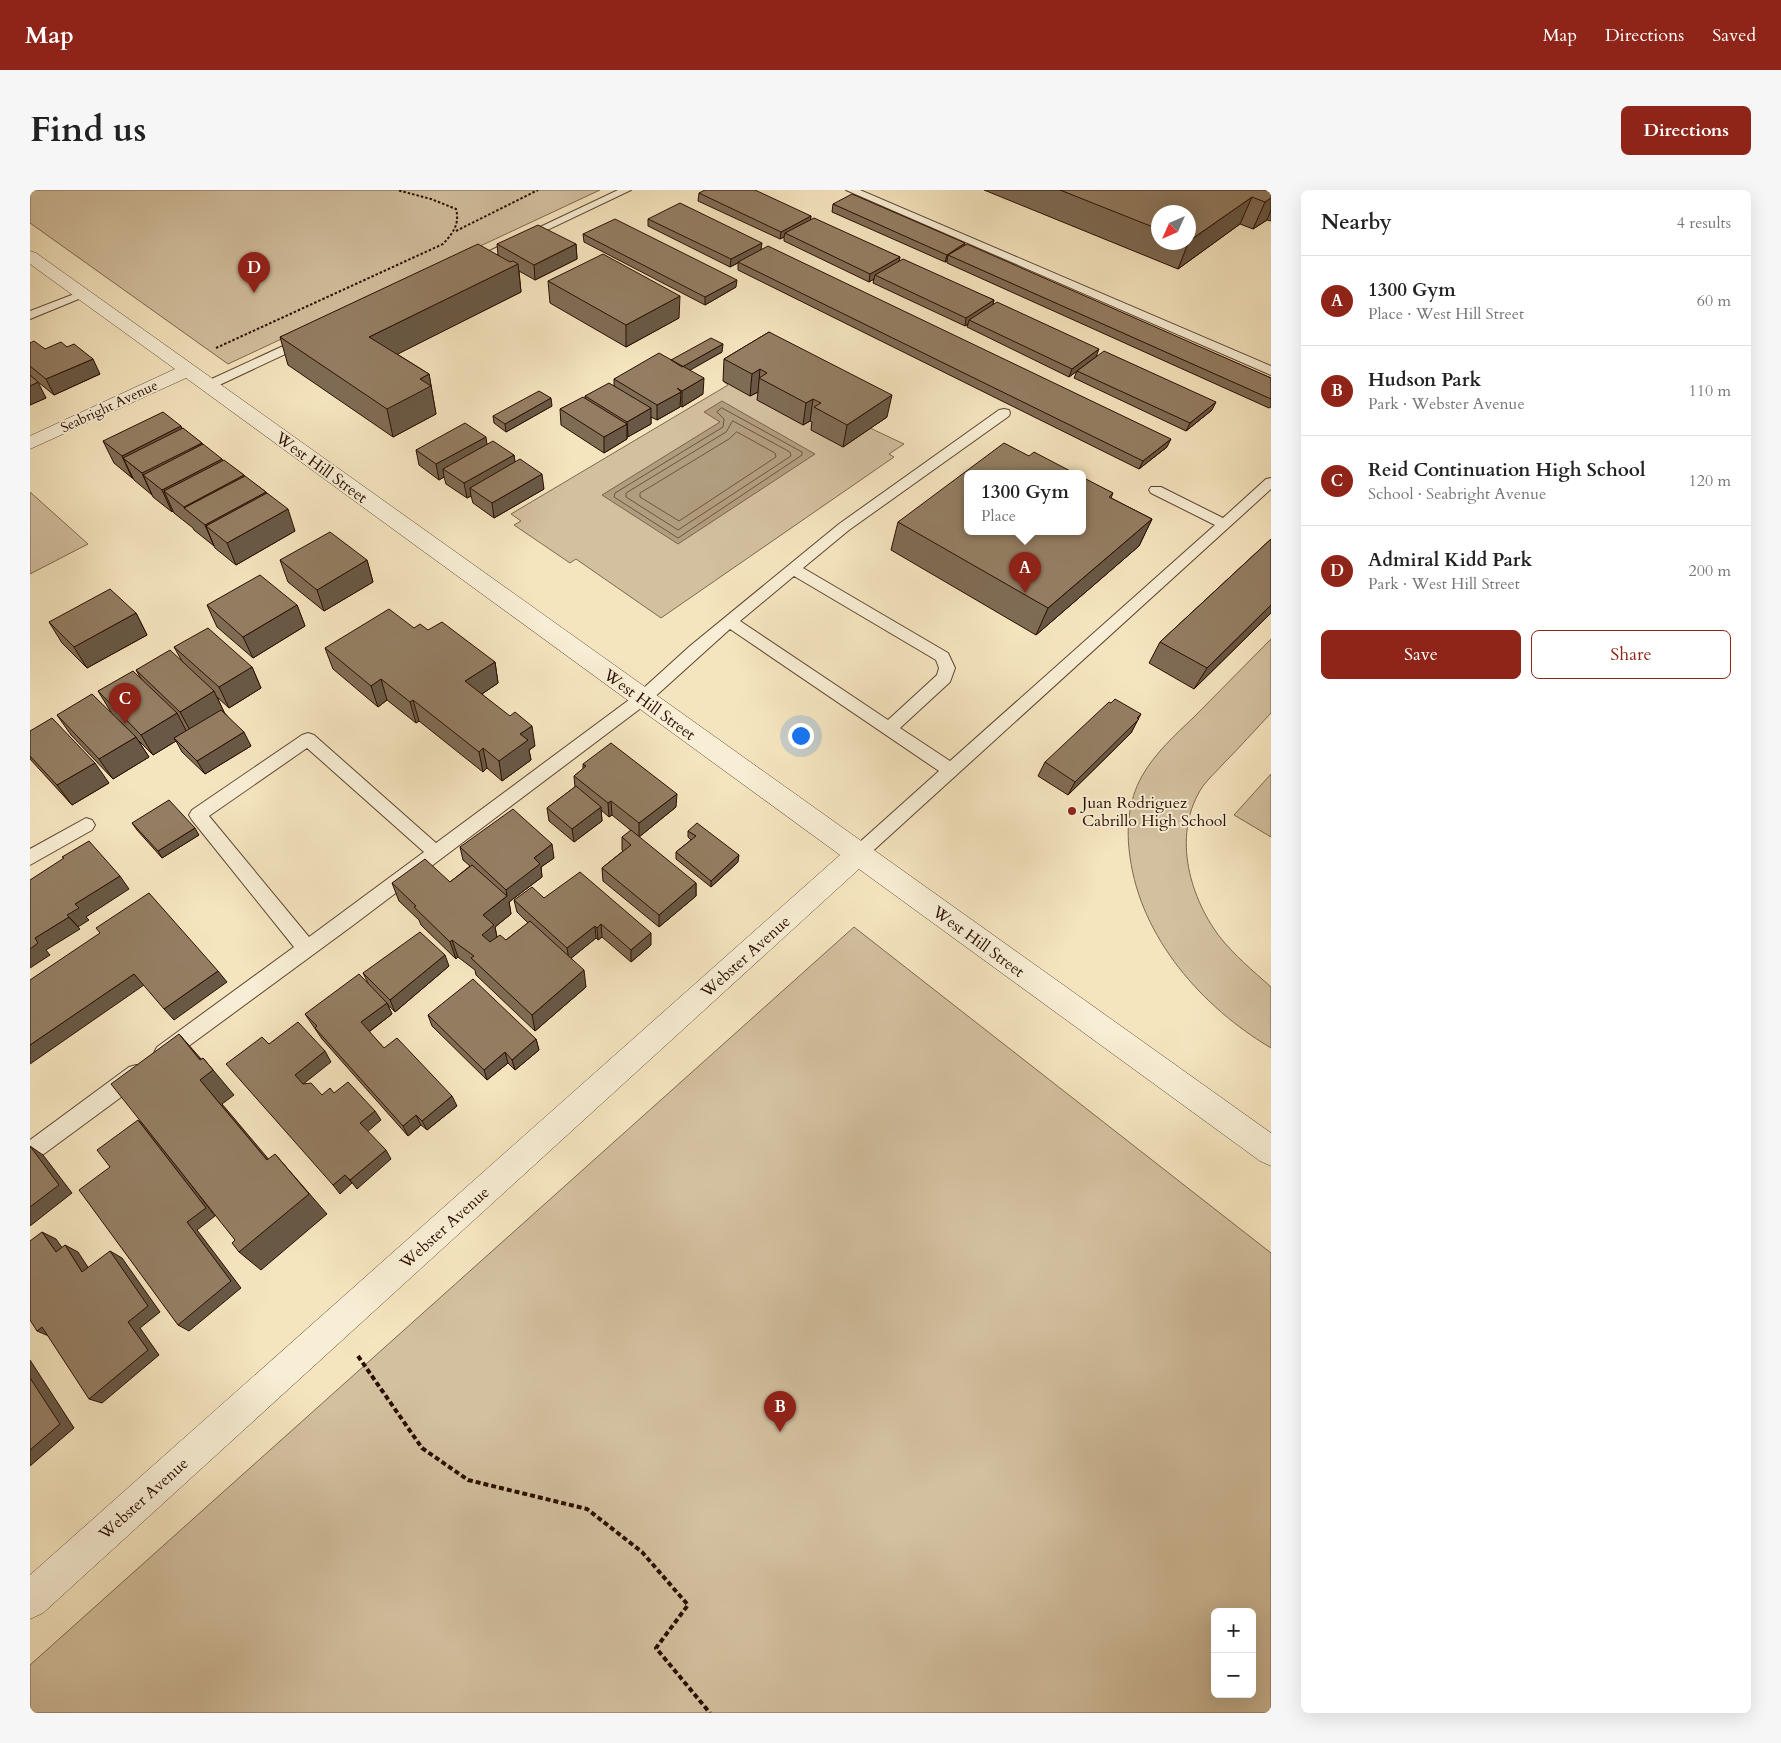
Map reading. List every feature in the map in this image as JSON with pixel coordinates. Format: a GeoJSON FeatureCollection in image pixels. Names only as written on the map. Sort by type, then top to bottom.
{"type":"FeatureCollection","features":[{"type":"Feature","properties":{"kind":"street","name":"West Hill Street"},"geometry":{"type":"LineString","coordinates":[[30,256],[1271,1151]]}},
{"type":"Feature","properties":{"kind":"street","name":"Seabright Avenue"},"geometry":{"type":"LineString","coordinates":[[30,443],[188,370]]}},
{"type":"Feature","properties":{"kind":"street","name":"Webster Avenue"},"geometry":{"type":"LineString","coordinates":[[30,1600],[858,854]]}},
{"type":"Feature","properties":{"kind":"lane"},"geometry":{"type":"LineString","coordinates":[[456,269],[626,190]]}},
{"type":"Feature","properties":{"kind":"lane"},"geometry":{"type":"LineString","coordinates":[[851,190],[1271,371]]}},
{"type":"Feature","properties":{"kind":"lane"},"geometry":{"type":"LineString","coordinates":[[30,315],[82,294]]}},
{"type":"Feature","properties":{"kind":"lane"},"geometry":{"type":"LineString","coordinates":[[209,385],[314,336]]}},
{"type":"Feature","properties":{"kind":"lane"},"geometry":{"type":"LineString","coordinates":[[30,1152],[307,949],[643,698],[730,622],[844,527],[1004,413]]}},
{"type":"Feature","properties":{"kind":"lane"},"geometry":{"type":"LineString","coordinates":[[858,854],[1271,482]]}},
{"type":"Feature","properties":{"kind":"lane"},"geometry":{"type":"LineString","coordinates":[[1156,490],[1224,524]]}},
{"type":"Feature","properties":{"kind":"lane"},"geometry":{"type":"LineString","coordinates":[[793,569],[942,656],[948,668],[944,678],[889,728]]}},
{"type":"Feature","properties":{"kind":"lane"},"geometry":{"type":"LineString","coordinates":[[730,622],[951,770]]}},
{"type":"Feature","properties":{"kind":"lane"},"geometry":{"type":"LineString","coordinates":[[307,949],[198,815],[308,739],[436,853]]}},
{"type":"Feature","properties":{"kind":"lane"},"geometry":{"type":"LineString","coordinates":[[30,858],[86,825]]}},
{"type":"Feature","properties":{"kind":"path"},"geometry":{"type":"LineString","coordinates":[[396,190],[431,199],[456,209],[459,220],[455,231]]}},
{"type":"Feature","properties":{"kind":"path"},"geometry":{"type":"LineString","coordinates":[[216,348],[443,244],[455,231],[538,190]]}},
{"type":"Feature","properties":{"kind":"path"},"geometry":{"type":"LineString","coordinates":[[336,1324],[422,1448],[468,1480],[587,1509],[642,1552],[688,1605],[656,1648],[710,1713]]}},
{"type":"Feature","properties":{"kind":"shaded area"},"geometry":{"type":"Polygon","coordinates":[[[30,190],[600,190],[228,364],[30,223],[30,190]]]}},
{"type":"Feature","properties":{"kind":"shaded area"},"geometry":{"type":"Polygon","coordinates":[[[767,354],[887,417],[870,428],[904,444],[889,454],[894,457],[661,618],[576,559],[570,563],[514,525],[521,521],[511,514],[728,385],[723,381],[767,354]]]}},
{"type":"Feature","properties":{"kind":"shaded area"},"geometry":{"type":"Polygon","coordinates":[[[30,492],[88,544],[30,574],[30,492]]]}},
{"type":"Feature","properties":{"kind":"shaded area"},"geometry":{"type":"Polygon","coordinates":[[[1271,639],[1271,713],[1203,786],[1194,804],[1188,823],[1186,843],[1192,882],[1208,919],[1231,950],[1271,987],[1271,1048],[1221,1012],[1199,991],[1179,968],[1161,942],[1147,915],[1136,887],[1130,857],[1128,826],[1131,805],[1137,786],[1159,752],[1271,639]]]}},
{"type":"Feature","properties":{"kind":"shaded area"},"geometry":{"type":"Polygon","coordinates":[[[1271,774],[1271,837],[1234,815],[1271,774]]]}},
{"type":"Feature","properties":{"kind":"shaded area"},"geometry":{"type":"Polygon","coordinates":[[[854,927],[1271,1253],[1271,1713],[30,1713],[30,1665],[854,927]]]}},
{"type":"Feature","properties":{"kind":"water"},"geometry":{"type":"Polygon","coordinates":[[[722,401],[815,454],[678,544],[602,495],[720,422],[704,412],[722,401]]]}},
{"type":"Feature","properties":{"kind":"building"},"geometry":{"type":"Polygon","coordinates":[[[705,190],[755,190],[811,216],[781,232],[699,193],[705,190]]]}},
{"type":"Feature","properties":{"kind":"building"},"geometry":{"type":"Polygon","coordinates":[[[1060,190],[1271,190],[1271,198],[1265,202],[1252,197],[1196,236],[1196,205],[1151,205],[1151,226],[1060,190]]]}},
{"type":"Feature","properties":{"kind":"building"},"geometry":{"type":"Polygon","coordinates":[[[852,194],[965,243],[947,255],[833,204],[852,194]]]}},
{"type":"Feature","properties":{"kind":"building"},"geometry":{"type":"Polygon","coordinates":[[[680,203],[762,243],[731,259],[648,219],[680,203]]]}},
{"type":"Feature","properties":{"kind":"building"},"geometry":{"type":"Polygon","coordinates":[[[814,218],[900,257],[870,274],[785,233],[814,218]]]}},
{"type":"Feature","properties":{"kind":"building"},"geometry":{"type":"Polygon","coordinates":[[[615,219],[737,280],[705,297],[583,234],[615,219]]]}},
{"type":"Feature","properties":{"kind":"building"},"geometry":{"type":"Polygon","coordinates":[[[538,225],[576,244],[534,265],[497,244],[538,225]]]}},
{"type":"Feature","properties":{"kind":"building"},"geometry":{"type":"Polygon","coordinates":[[[478,244],[510,262],[513,261],[518,264],[369,337],[429,374],[420,379],[431,386],[387,409],[280,337],[478,244]]]}},
{"type":"Feature","properties":{"kind":"building"},"geometry":{"type":"Polygon","coordinates":[[[967,244],[1271,378],[1271,399],[948,255],[967,244]]]}},
{"type":"Feature","properties":{"kind":"building"},"geometry":{"type":"Polygon","coordinates":[[[768,246],[1171,439],[1143,461],[738,262],[768,246]]]}},
{"type":"Feature","properties":{"kind":"building"},"geometry":{"type":"Polygon","coordinates":[[[603,254],[680,296],[626,325],[548,281],[603,254]]]}},
{"type":"Feature","properties":{"kind":"building"},"geometry":{"type":"Polygon","coordinates":[[[903,259],[994,300],[966,318],[875,275],[903,259]]]}},
{"type":"Feature","properties":{"kind":"building"},"geometry":{"type":"Polygon","coordinates":[[[997,302],[1099,349],[1072,369],[969,320],[997,302]]]}},
{"type":"Feature","properties":{"kind":"building"},"geometry":{"type":"Polygon","coordinates":[[[769,332],[892,395],[847,425],[814,407],[821,403],[813,399],[806,403],[759,378],[767,373],[760,369],[752,374],[724,359],[769,332]]]}},
{"type":"Feature","properties":{"kind":"building"},"geometry":{"type":"Polygon","coordinates":[[[711,338],[723,344],[682,367],[671,360],[711,338]]]}},
{"type":"Feature","properties":{"kind":"building"},"geometry":{"type":"Polygon","coordinates":[[[34,341],[45,349],[61,342],[67,347],[74,344],[93,359],[46,379],[30,366],[30,343],[34,341]]]}},
{"type":"Feature","properties":{"kind":"building"},"geometry":{"type":"Polygon","coordinates":[[[1104,351],[1216,402],[1190,423],[1077,371],[1104,351]]]}},
{"type":"Feature","properties":{"kind":"building"},"geometry":{"type":"Polygon","coordinates":[[[659,353],[704,378],[682,391],[677,388],[681,392],[657,405],[614,379],[659,353]]]}},
{"type":"Feature","properties":{"kind":"building"},"geometry":{"type":"Polygon","coordinates":[[[30,375],[38,382],[30,386],[30,375]]]}},
{"type":"Feature","properties":{"kind":"building"},"geometry":{"type":"Polygon","coordinates":[[[609,383],[651,408],[627,422],[585,396],[609,383]]]}},
{"type":"Feature","properties":{"kind":"building"},"geometry":{"type":"Polygon","coordinates":[[[539,391],[551,398],[505,424],[493,416],[539,391]]]}},
{"type":"Feature","properties":{"kind":"building"},"geometry":{"type":"Polygon","coordinates":[[[583,397],[627,424],[604,437],[560,409],[583,397]]]}},
{"type":"Feature","properties":{"kind":"building"},"geometry":{"type":"Polygon","coordinates":[[[163,412],[181,426],[122,456],[103,441],[163,412]]]}},
{"type":"Feature","properties":{"kind":"building"},"geometry":{"type":"Polygon","coordinates":[[[465,423],[486,437],[436,464],[416,450],[465,423]]]}},
{"type":"Feature","properties":{"kind":"building"},"geometry":{"type":"Polygon","coordinates":[[[183,428],[202,443],[142,473],[123,458],[183,428]]]}},
{"type":"Feature","properties":{"kind":"building"},"geometry":{"type":"Polygon","coordinates":[[[493,441],[514,455],[464,483],[443,469],[493,441]]]}},
{"type":"Feature","properties":{"kind":"building"},"geometry":{"type":"Polygon","coordinates":[[[1004,443],[1029,456],[1034,452],[1068,470],[968,470],[1004,443]]]}},
{"type":"Feature","properties":{"kind":"building"},"geometry":{"type":"Polygon","coordinates":[[[203,444],[222,459],[162,490],[143,475],[203,444]]]}},
{"type":"Feature","properties":{"kind":"building"},"geometry":{"type":"Polygon","coordinates":[[[520,459],[542,474],[492,503],[470,488],[520,459]]]}},
{"type":"Feature","properties":{"kind":"building"},"geometry":{"type":"Polygon","coordinates":[[[224,460],[244,475],[184,507],[164,491],[224,460]]]}},
{"type":"Feature","properties":{"kind":"building"},"geometry":{"type":"Polygon","coordinates":[[[964,473],[964,535],[1086,535],[1086,479],[1113,493],[1109,497],[1152,519],[1048,608],[898,522],[964,473]]]}},
{"type":"Feature","properties":{"kind":"building"},"geometry":{"type":"Polygon","coordinates":[[[245,476],[266,492],[205,525],[184,508],[245,476]]]}},
{"type":"Feature","properties":{"kind":"building"},"geometry":{"type":"Polygon","coordinates":[[[267,493],[288,509],[227,543],[206,526],[267,493]]]}},
{"type":"Feature","properties":{"kind":"building"},"geometry":{"type":"Polygon","coordinates":[[[330,532],[367,560],[317,590],[280,560],[330,532]]]}},
{"type":"Feature","properties":{"kind":"building"},"geometry":{"type":"Polygon","coordinates":[[[1271,539],[1271,605],[1207,668],[1160,642],[1271,539]]]}},
{"type":"Feature","properties":{"kind":"building"},"geometry":{"type":"Polygon","coordinates":[[[260,575],[297,605],[243,637],[207,605],[260,575]]]}},
{"type":"Feature","properties":{"kind":"building"},"geometry":{"type":"Polygon","coordinates":[[[110,589],[136,613],[74,647],[49,622],[110,589]]]}},
{"type":"Feature","properties":{"kind":"building"},"geometry":{"type":"Polygon","coordinates":[[[389,609],[414,628],[420,624],[428,630],[442,622],[495,662],[465,681],[510,716],[515,712],[532,726],[520,734],[528,740],[499,761],[483,748],[479,752],[413,700],[410,702],[381,679],[371,686],[325,648],[389,609]]]}},
{"type":"Feature","properties":{"kind":"building"},"geometry":{"type":"Polygon","coordinates":[[[208,628],[252,667],[219,687],[174,647],[208,628]]]}},
{"type":"Feature","properties":{"kind":"building"},"geometry":{"type":"Polygon","coordinates":[[[170,650],[214,691],[180,712],[136,670],[170,650]]]}},
{"type":"Feature","properties":{"kind":"building"},"geometry":{"type":"Polygon","coordinates":[[[133,671],[177,713],[141,735],[98,691],[133,671]]]}},
{"type":"Feature","properties":{"kind":"building"},"geometry":{"type":"Polygon","coordinates":[[[92,694],[136,737],[99,759],[57,715],[92,694]]]}},
{"type":"Feature","properties":{"kind":"building"},"geometry":{"type":"Polygon","coordinates":[[[1115,699],[1141,714],[1137,718],[1139,719],[1075,782],[1045,762],[1109,702],[1111,703],[1115,699]]]}},
{"type":"Feature","properties":{"kind":"building"},"geometry":{"type":"Polygon","coordinates":[[[221,710],[244,732],[197,761],[174,738],[221,710]]]}},
{"type":"Feature","properties":{"kind":"building"},"geometry":{"type":"Polygon","coordinates":[[[52,718],[95,763],[57,785],[30,756],[30,731],[52,718]]]}},
{"type":"Feature","properties":{"kind":"building"},"geometry":{"type":"Polygon","coordinates":[[[611,743],[677,794],[639,823],[611,801],[608,803],[574,776],[586,766],[583,764],[611,743]]]}},
{"type":"Feature","properties":{"kind":"building"},"geometry":{"type":"Polygon","coordinates":[[[576,786],[601,807],[572,829],[547,808],[576,786]]]}},
{"type":"Feature","properties":{"kind":"building"},"geometry":{"type":"Polygon","coordinates":[[[169,800],[195,828],[158,851],[132,823],[169,800]]]}},
{"type":"Feature","properties":{"kind":"building"},"geometry":{"type":"Polygon","coordinates":[[[513,809],[552,844],[534,858],[540,864],[506,890],[460,847],[513,809]]]}},
{"type":"Feature","properties":{"kind":"building"},"geometry":{"type":"Polygon","coordinates":[[[697,823],[739,855],[711,881],[676,852],[696,836],[688,831],[697,823]]]}},
{"type":"Feature","properties":{"kind":"building"},"geometry":{"type":"Polygon","coordinates":[[[631,830],[696,883],[659,915],[602,868],[631,845],[622,837],[631,830]]]}},
{"type":"Feature","properties":{"kind":"building"},"geometry":{"type":"Polygon","coordinates":[[[89,841],[120,876],[75,904],[79,908],[67,915],[69,917],[35,938],[38,943],[30,949],[30,880],[64,858],[62,857],[89,841]]]}},
{"type":"Feature","properties":{"kind":"building"},"geometry":{"type":"Polygon","coordinates":[[[425,859],[450,882],[472,865],[507,896],[483,915],[494,925],[482,935],[490,942],[500,935],[506,940],[530,921],[584,970],[532,1015],[471,958],[474,956],[452,940],[450,942],[392,883],[425,859]]]}},
{"type":"Feature","properties":{"kind":"building"},"geometry":{"type":"Polygon","coordinates":[[[580,872],[651,933],[631,950],[601,924],[597,928],[595,926],[567,948],[514,900],[532,887],[544,898],[580,872]]]}},
{"type":"Feature","properties":{"kind":"building"},"geometry":{"type":"Polygon","coordinates":[[[149,893],[218,971],[164,1009],[134,974],[30,1045],[30,980],[100,933],[96,928],[149,893]]]}},
{"type":"Feature","properties":{"kind":"building"},"geometry":{"type":"Polygon","coordinates":[[[420,932],[445,955],[390,1000],[363,973],[420,932]]]}},
{"type":"Feature","properties":{"kind":"building"},"geometry":{"type":"Polygon","coordinates":[[[359,974],[387,1003],[361,1022],[384,1048],[397,1038],[452,1096],[422,1121],[416,1115],[403,1126],[315,1028],[317,1026],[305,1014],[359,974]]]}},
{"type":"Feature","properties":{"kind":"building"},"geometry":{"type":"Polygon","coordinates":[[[473,979],[536,1039],[512,1060],[505,1052],[484,1070],[428,1015],[473,979]]]}},
{"type":"Feature","properties":{"kind":"building"},"geometry":{"type":"Polygon","coordinates":[[[298,1022],[325,1051],[295,1075],[303,1084],[311,1083],[322,1095],[330,1088],[334,1093],[348,1082],[375,1111],[360,1123],[386,1150],[350,1180],[345,1175],[333,1185],[226,1064],[262,1037],[269,1044],[298,1022]]]}},
{"type":"Feature","properties":{"kind":"building"},"geometry":{"type":"Polygon","coordinates":[[[179,1034],[200,1060],[203,1058],[213,1070],[200,1080],[267,1160],[275,1154],[309,1194],[239,1252],[232,1243],[235,1240],[111,1084],[179,1034]]]}},
{"type":"Feature","properties":{"kind":"building"},"geometry":{"type":"Polygon","coordinates":[[[138,1120],[206,1208],[187,1222],[231,1281],[178,1325],[79,1190],[110,1167],[97,1150],[138,1120]]]}},
{"type":"Feature","properties":{"kind":"building"},"geometry":{"type":"Polygon","coordinates":[[[30,1146],[59,1185],[30,1207],[30,1146]]]}},
{"type":"Feature","properties":{"kind":"building"},"geometry":{"type":"Polygon","coordinates":[[[42,1232],[56,1252],[65,1245],[82,1272],[110,1251],[148,1306],[128,1322],[148,1350],[89,1399],[42,1327],[37,1331],[30,1320],[30,1241],[42,1232]]]}},
{"type":"Feature","properties":{"kind":"building"},"geometry":{"type":"Polygon","coordinates":[[[30,1378],[60,1424],[30,1450],[30,1378]]]}},
{"type":"Feature","properties":{"kind":"place","name":"Admiral Kidd Park"},"geometry":{"type":"Point","coordinates":[254,293]}},
{"type":"Feature","properties":{"kind":"place","name":"1300 Gym"},"geometry":{"type":"Point","coordinates":[1025,593]}},
{"type":"Feature","properties":{"kind":"place","name":"Reid Continuation High School"},"geometry":{"type":"Point","coordinates":[125,724]}},
{"type":"Feature","properties":{"kind":"place","name":"Juan Rodriguez Cabrillo High School"},"geometry":{"type":"Point","coordinates":[1072,811]}},
{"type":"Feature","properties":{"kind":"place","name":"Hudson Park"},"geometry":{"type":"Point","coordinates":[780,1432]}}]}
